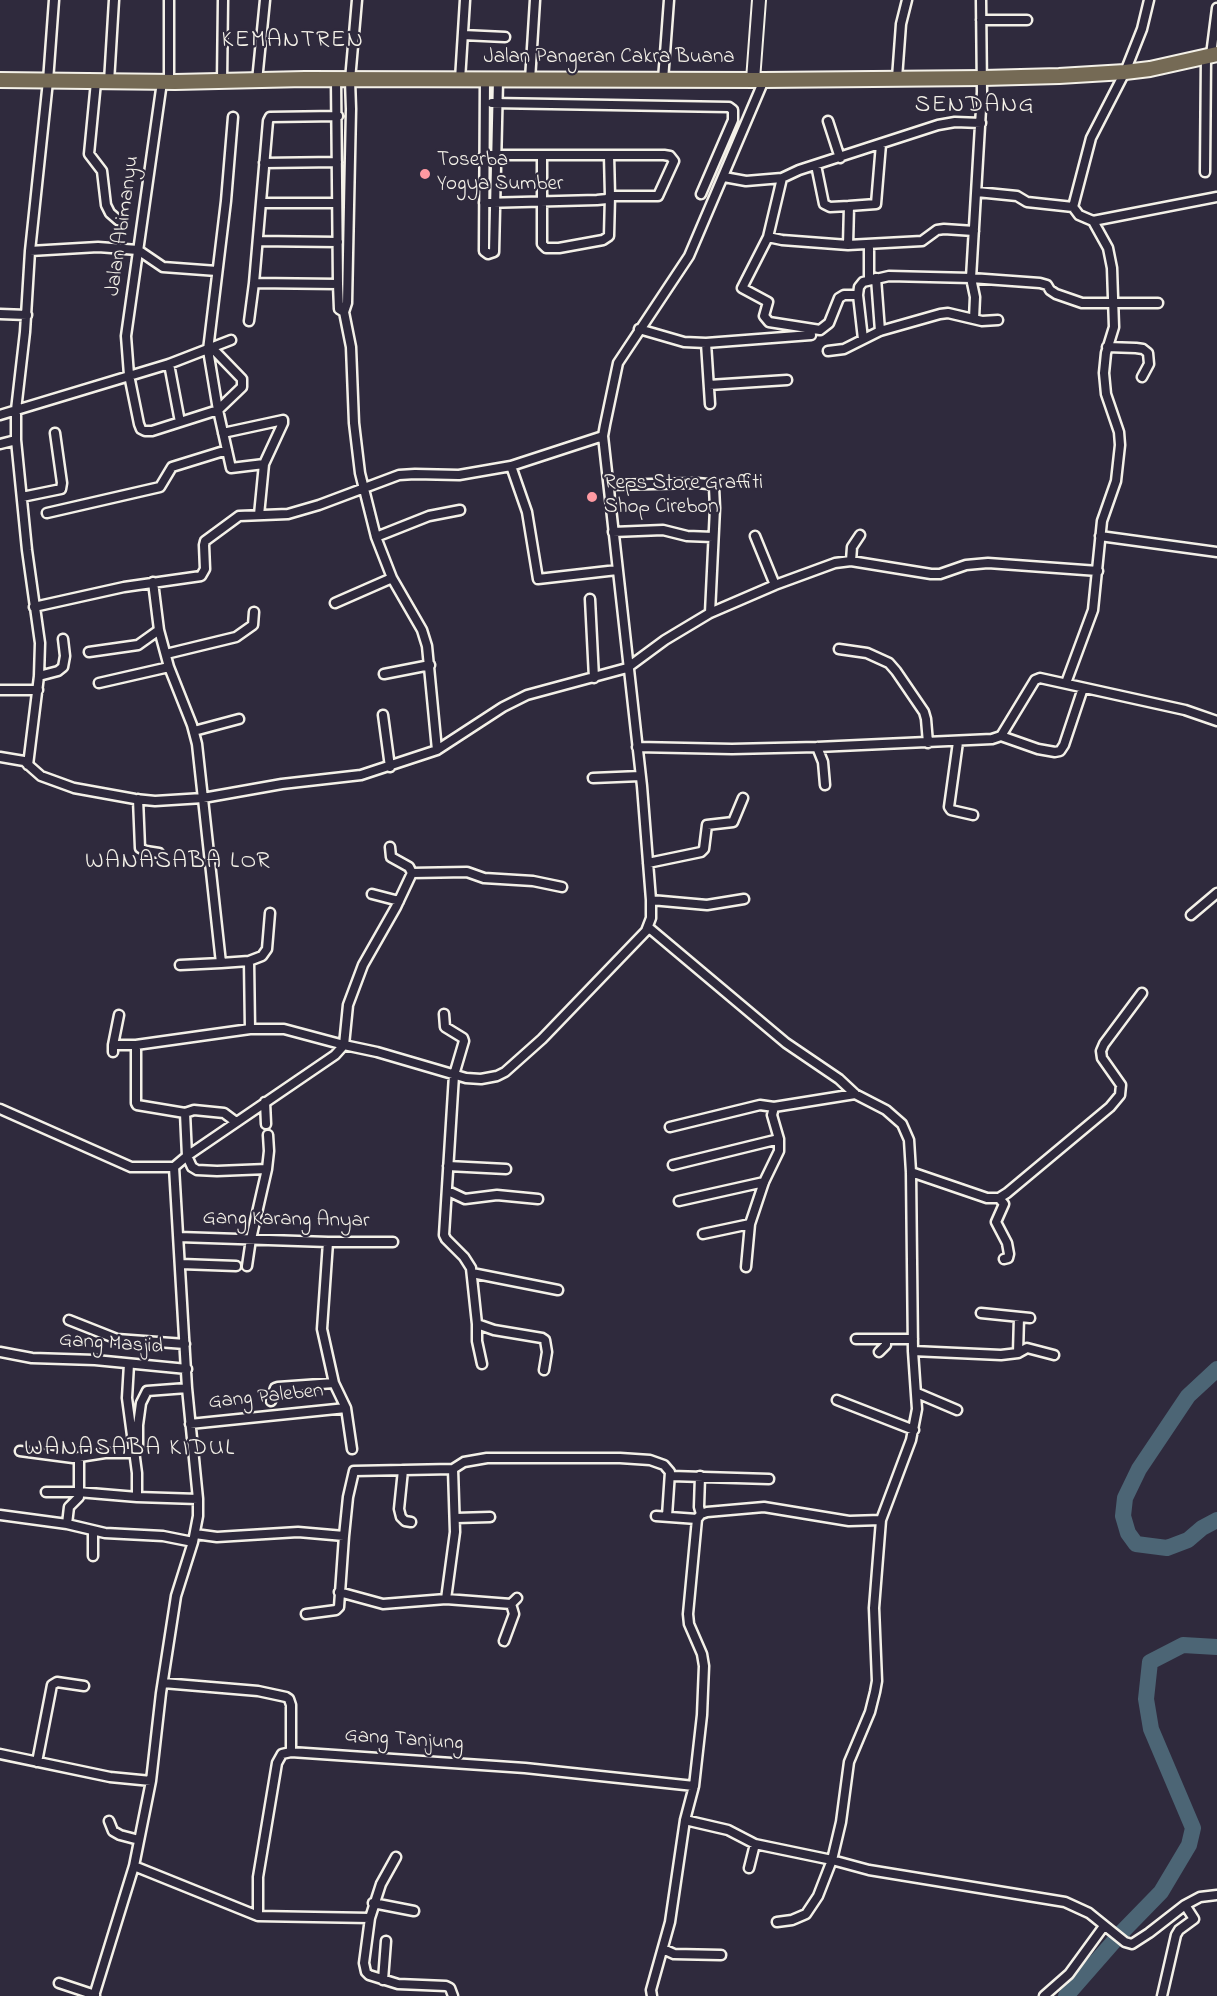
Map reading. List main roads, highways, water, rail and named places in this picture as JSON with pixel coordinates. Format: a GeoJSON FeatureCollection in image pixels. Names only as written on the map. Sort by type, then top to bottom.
{"type":"FeatureCollection","features":[{"type":"Feature","properties":{"kind":"main road","name":"Jalan Pangeran Cakra Buana"},"geometry":{"type":"LineString","coordinates":[[0,80],[222,82],[983,78],[1125,72],[1150,69],[1211,55]]}},
{"type":"Feature","properties":{"kind":"waterway"},"geometry":{"type":"LineString","coordinates":[[1217,1369],[1188,1396],[1139,1469],[1125,1498],[1123,1516],[1128,1533],[1136,1544],[1167,1548],[1188,1540],[1202,1528],[1217,1520]]}},
{"type":"Feature","properties":{"kind":"waterway"},"geometry":{"type":"LineString","coordinates":[[1066,1996],[1161,1892],[1189,1845],[1193,1828],[1151,1729],[1146,1699],[1150,1662],[1183,1645],[1217,1647]]}},
{"type":"Feature","properties":{"kind":"place","name":"Toserba Yogya Sumber"},"geometry":{"type":"Point","coordinates":[425,174]}},
{"type":"Feature","properties":{"kind":"place","name":"Reps Store Graffiti Shop Cirebon"},"geometry":{"type":"Point","coordinates":[592,497]}},
{"type":"Feature","properties":{"kind":"district","name":"KEMANTREN"},"geometry":{"type":"Point","coordinates":[293,42]}},
{"type":"Feature","properties":{"kind":"district","name":"SENDANG"},"geometry":{"type":"Point","coordinates":[975,107]}},
{"type":"Feature","properties":{"kind":"district","name":"WANASABA LOR"},"geometry":{"type":"Point","coordinates":[178,863]}},
{"type":"Feature","properties":{"kind":"district","name":"WANASABA KIDUL"},"geometry":{"type":"Point","coordinates":[130,1450]}}]}
